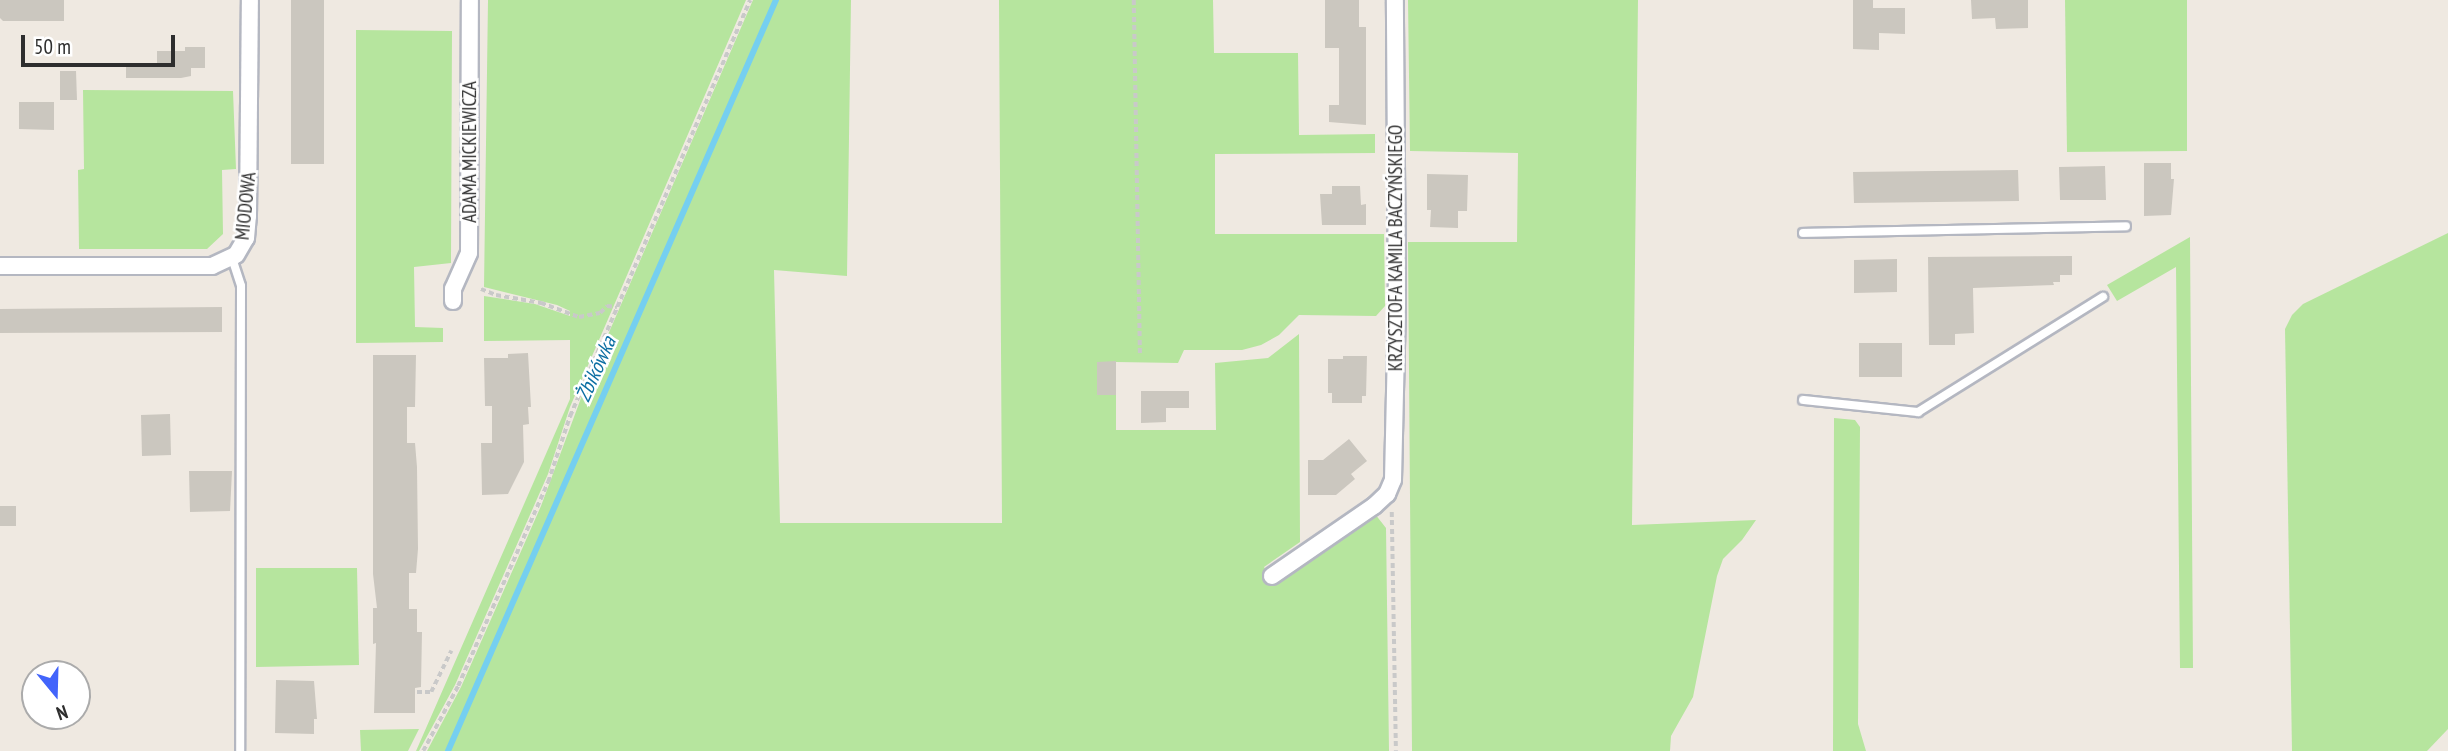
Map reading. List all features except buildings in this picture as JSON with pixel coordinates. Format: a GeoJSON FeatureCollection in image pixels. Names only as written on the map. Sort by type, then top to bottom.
{"type":"FeatureCollection","features":[{"type":"Feature","properties":{"kind":"street","name":"MIODOWA"},"geometry":{"type":"LineString","coordinates":[[0,266],[212,266],[232,258],[243,244],[247,224],[251,161],[250,0]]}},
{"type":"Feature","properties":{"kind":"street","name":"ADAMA MICKIEWICZA"},"geometry":{"type":"LineString","coordinates":[[453,301],[453,289],[469,253],[470,0]]}},
{"type":"Feature","properties":{"kind":"street","name":"KRZYSZTOFA KAMILA BACZYŃSKIEGO"},"geometry":{"type":"LineString","coordinates":[[1387,494],[1395,464],[1397,347],[1395,0]]}},
{"type":"Feature","properties":{"kind":"street"},"geometry":{"type":"LineString","coordinates":[[1272,576],[1374,506],[1387,494]]}},
{"type":"Feature","properties":{"kind":"lane"},"geometry":{"type":"LineString","coordinates":[[1803,233],[2126,226]]}},
{"type":"Feature","properties":{"kind":"lane"},"geometry":{"type":"LineString","coordinates":[[232,258],[241,286],[240,751]]}},
{"type":"Feature","properties":{"kind":"lane"},"geometry":{"type":"LineString","coordinates":[[1803,400],[1918,412],[2103,297]]}},
{"type":"Feature","properties":{"kind":"path"},"geometry":{"type":"LineString","coordinates":[[423,751],[458,686],[548,482],[570,416],[750,0]]}},
{"type":"Feature","properties":{"kind":"path"},"geometry":{"type":"LineString","coordinates":[[1134,0],[1140,355]]}},
{"type":"Feature","properties":{"kind":"path"},"geometry":{"type":"LineString","coordinates":[[481,289],[496,295],[541,303],[579,317],[600,313],[607,306],[617,307]]}},
{"type":"Feature","properties":{"kind":"path"},"geometry":{"type":"LineString","coordinates":[[1387,494],[1392,507],[1396,751]]}},
{"type":"Feature","properties":{"kind":"path"},"geometry":{"type":"LineString","coordinates":[[417,692],[431,692],[451,651]]}},
{"type":"Feature","properties":{"kind":"green space"},"geometry":{"type":"Polygon","coordinates":[[[488,0],[746,0],[570,407],[548,474],[455,685],[419,751],[416,751],[570,399],[570,340],[484,341],[484,296],[535,304],[570,316],[570,311],[557,305],[484,287],[488,0]]]}},
{"type":"Feature","properties":{"kind":"green space"},"geometry":{"type":"Polygon","coordinates":[[[753,0],[851,0],[847,276],[774,270],[780,523],[1002,523],[999,0],[1213,0],[1214,53],[1298,53],[1299,135],[1375,134],[1375,153],[1215,154],[1215,234],[1384,234],[1385,306],[1376,316],[1299,315],[1279,335],[1261,345],[1242,350],[1184,350],[1178,363],[1116,362],[1116,430],[1216,430],[1215,363],[1268,358],[1299,334],[1300,542],[1264,567],[1273,581],[1375,514],[1386,528],[1389,751],[427,751],[461,687],[541,506],[584,390],[753,0]]]}},
{"type":"Feature","properties":{"kind":"green space"},"geometry":{"type":"Polygon","coordinates":[[[1408,0],[1638,0],[1632,525],[1756,520],[1742,540],[1723,559],[1717,576],[1693,697],[1671,736],[1670,751],[1412,751],[1408,242],[1517,242],[1518,153],[1410,151],[1408,0]]]}},
{"type":"Feature","properties":{"kind":"green space"},"geometry":{"type":"Polygon","coordinates":[[[2065,0],[2187,0],[2187,151],[2067,152],[2065,0]]]}},
{"type":"Feature","properties":{"kind":"green space"},"geometry":{"type":"Polygon","coordinates":[[[356,30],[452,31],[451,263],[414,267],[415,327],[443,328],[443,342],[356,343],[356,30]]]}},
{"type":"Feature","properties":{"kind":"green space"},"geometry":{"type":"Polygon","coordinates":[[[83,90],[233,91],[236,169],[222,170],[223,234],[207,249],[79,249],[78,170],[84,169],[83,90]]]}},
{"type":"Feature","properties":{"kind":"green space"},"geometry":{"type":"Polygon","coordinates":[[[2448,233],[2448,729],[2427,751],[2292,751],[2285,329],[2292,315],[2303,304],[2448,233]]]}},
{"type":"Feature","properties":{"kind":"green space"},"geometry":{"type":"Polygon","coordinates":[[[2190,237],[2193,668],[2180,668],[2176,267],[2117,301],[2107,285],[2190,237]]]}},
{"type":"Feature","properties":{"kind":"green space"},"geometry":{"type":"Polygon","coordinates":[[[1834,418],[1855,420],[1860,427],[1858,724],[1866,751],[1833,751],[1834,418]]]}},
{"type":"Feature","properties":{"kind":"green space"},"geometry":{"type":"Polygon","coordinates":[[[256,568],[357,568],[359,665],[256,667],[256,568]]]}},
{"type":"Feature","properties":{"kind":"green space"},"geometry":{"type":"Polygon","coordinates":[[[419,729],[408,751],[361,751],[360,730],[419,729]]]}},
{"type":"Feature","properties":{"kind":"waterway","name":"Żbikówka"},"geometry":{"type":"LineString","coordinates":[[448,751],[776,0]]}}]}
